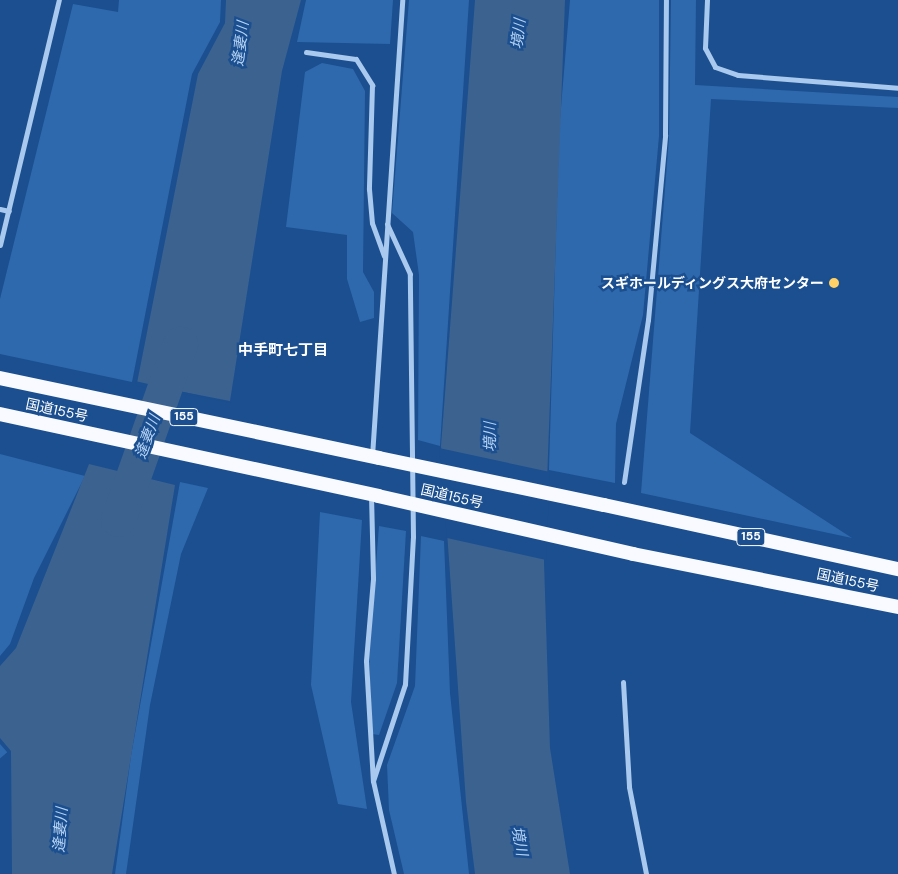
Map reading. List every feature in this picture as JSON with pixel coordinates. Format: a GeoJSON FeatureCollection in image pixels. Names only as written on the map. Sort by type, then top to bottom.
{"type":"FeatureCollection","features":[{"type":"Feature","properties":{"kind":"highway","name":"国道155号"},"geometry":{"type":"LineString","coordinates":[[0,378],[898,569]]}},
{"type":"Feature","properties":{"kind":"highway","name":"国道155号"},"geometry":{"type":"LineString","coordinates":[[0,414],[633,554],[898,608]]}},
{"type":"Feature","properties":{"kind":"street"},"geometry":{"type":"LineString","coordinates":[[0,246],[10,211],[59,0]]}},
{"type":"Feature","properties":{"kind":"street"},"geometry":{"type":"LineString","coordinates":[[373,457],[384,259],[402,0]]}},
{"type":"Feature","properties":{"kind":"street"},"geometry":{"type":"LineString","coordinates":[[624,482],[648,320],[665,135],[666,0]]}},
{"type":"Feature","properties":{"kind":"street"},"geometry":{"type":"LineString","coordinates":[[707,0],[705,48],[715,67],[738,75],[898,88]]}},
{"type":"Feature","properties":{"kind":"street"},"geometry":{"type":"LineString","coordinates":[[306,52],[356,59],[372,85],[369,189],[372,223],[384,259]]}},
{"type":"Feature","properties":{"kind":"street"},"geometry":{"type":"LineString","coordinates":[[0,209],[10,211]]}},
{"type":"Feature","properties":{"kind":"street"},"geometry":{"type":"LineString","coordinates":[[373,781],[405,684],[412,537],[410,274],[387,224]]}},
{"type":"Feature","properties":{"kind":"street"},"geometry":{"type":"LineString","coordinates":[[372,495],[372,579],[366,660],[373,781],[394,874]]}},
{"type":"Feature","properties":{"kind":"street"},"geometry":{"type":"LineString","coordinates":[[623,682],[629,787],[646,874]]}},
{"type":"Feature","properties":{"kind":"shaded area"},"geometry":{"type":"Polygon","coordinates":[[[119,0],[221,0],[220,22],[192,74],[132,382],[0,354],[0,299],[73,4],[118,12],[119,0]]]}},
{"type":"Feature","properties":{"kind":"shaded area"},"geometry":{"type":"Polygon","coordinates":[[[306,0],[393,0],[390,44],[297,42],[306,0]]]}},
{"type":"Feature","properties":{"kind":"shaded area"},"geometry":{"type":"Polygon","coordinates":[[[409,0],[469,0],[440,446],[418,440],[419,275],[413,232],[392,213],[409,0]]]}},
{"type":"Feature","properties":{"kind":"shaded area"},"geometry":{"type":"Polygon","coordinates":[[[570,0],[659,0],[659,136],[643,315],[616,424],[615,483],[549,470],[559,131],[570,0]]]}},
{"type":"Feature","properties":{"kind":"shaded area"},"geometry":{"type":"Polygon","coordinates":[[[671,0],[696,0],[695,85],[898,97],[898,108],[711,99],[690,433],[852,538],[641,493],[669,138],[671,0]]]}},
{"type":"Feature","properties":{"kind":"shaded area"},"geometry":{"type":"Polygon","coordinates":[[[322,63],[353,69],[365,91],[363,272],[374,292],[374,318],[360,322],[347,279],[347,235],[286,227],[305,72],[322,63]]]}},
{"type":"Feature","properties":{"kind":"shaded area"},"geometry":{"type":"Polygon","coordinates":[[[0,454],[85,476],[34,578],[10,644],[0,656],[0,454]]]}},
{"type":"Feature","properties":{"kind":"shaded area"},"geometry":{"type":"Polygon","coordinates":[[[180,482],[208,488],[181,554],[150,705],[126,874],[115,874],[131,756],[180,482]]]}},
{"type":"Feature","properties":{"kind":"shaded area"},"geometry":{"type":"Polygon","coordinates":[[[320,512],[362,520],[351,702],[367,809],[338,804],[311,685],[320,512]]]}},
{"type":"Feature","properties":{"kind":"shaded area"},"geometry":{"type":"Polygon","coordinates":[[[379,526],[406,531],[397,683],[379,735],[372,734],[369,656],[379,526]]]}},
{"type":"Feature","properties":{"kind":"shaded area"},"geometry":{"type":"Polygon","coordinates":[[[421,536],[444,541],[450,693],[469,874],[404,874],[389,810],[387,765],[415,686],[421,536]]]}},
{"type":"Feature","properties":{"kind":"shaded area"},"geometry":{"type":"Polygon","coordinates":[[[0,744],[7,752],[0,759],[0,744]]]}},
{"type":"Feature","properties":{"kind":"water"},"geometry":{"type":"Polygon","coordinates":[[[226,0],[301,0],[282,71],[230,401],[137,383],[198,74],[225,23],[226,0]]]}},
{"type":"Feature","properties":{"kind":"water","name":"境川"},"geometry":{"type":"Polygon","coordinates":[[[475,0],[565,0],[544,562],[550,748],[570,874],[475,874],[466,802],[441,446],[475,0]]]}},
{"type":"Feature","properties":{"kind":"water"},"geometry":{"type":"Polygon","coordinates":[[[89,464],[175,485],[112,874],[12,874],[11,751],[0,738],[0,666],[16,648],[89,464]]]}},
{"type":"Feature","properties":{"kind":"pier"},"geometry":{"type":"Polygon","coordinates":[[[135,381],[232,403],[137,386],[135,381]]]}},
{"type":"Feature","properties":{"kind":"pier"},"geometry":{"type":"Polygon","coordinates":[[[439,448],[550,472],[546,560],[447,538],[439,448]]]}},
{"type":"Feature","properties":{"kind":"waterway","name":"逢妻川"},"geometry":{"type":"LineString","coordinates":[[118,519],[180,344]]}},
{"type":"Feature","properties":{"kind":"place","name":"スギホールディングス大府センター"},"geometry":{"type":"Point","coordinates":[834,283]}},
{"type":"Feature","properties":{"kind":"district","name":"中手町七丁目"},"geometry":{"type":"Point","coordinates":[283,351]}}]}
